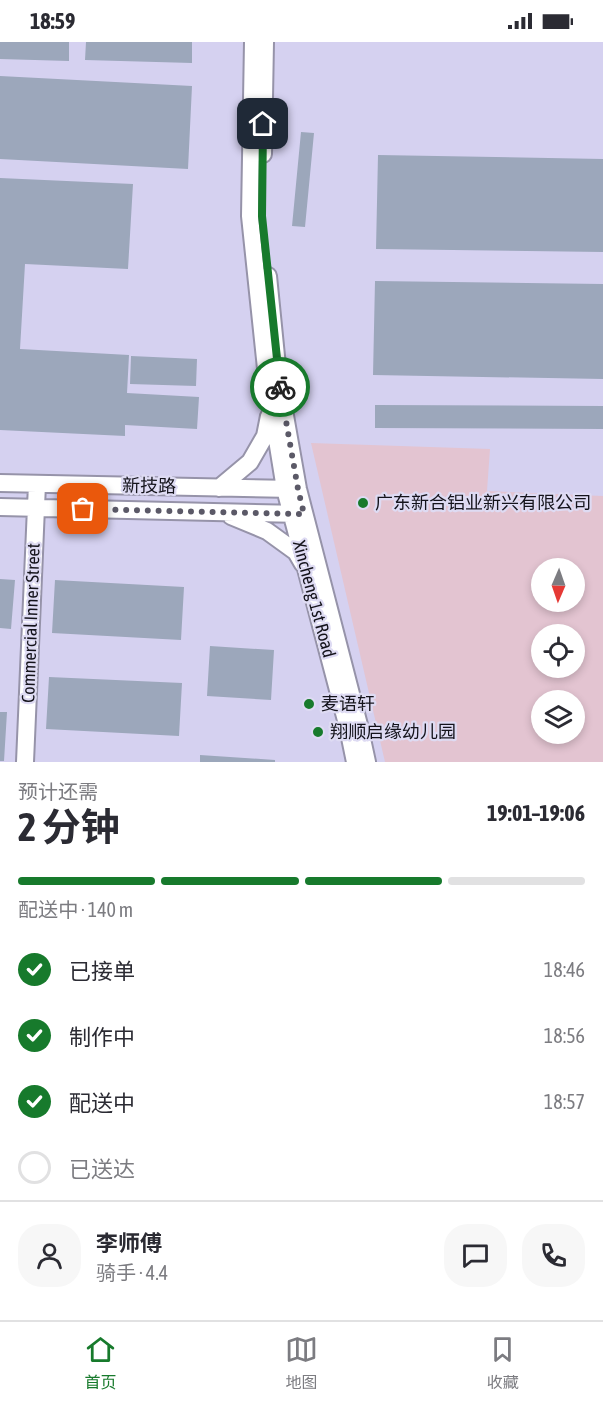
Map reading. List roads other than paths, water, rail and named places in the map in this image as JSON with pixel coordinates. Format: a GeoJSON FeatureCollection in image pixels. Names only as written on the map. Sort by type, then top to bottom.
{"type":"FeatureCollection","features":[{"type":"Feature","properties":{"kind":"street","name":"Xincheng 1st Road"},"geometry":{"type":"LineString","coordinates":[[253,42],[250,216],[271,406],[298,514],[359,725],[367,762]]}},
{"type":"Feature","properties":{"kind":"street","name":"Xincheng 1st Road"},"geometry":{"type":"LineString","coordinates":[[265,42],[262,216],[292,489]]}},
{"type":"Feature","properties":{"kind":"street"},"geometry":{"type":"LineString","coordinates":[[219,488],[250,462],[265,436],[271,406]]}},
{"type":"Feature","properties":{"kind":"street","name":"新技路"},"geometry":{"type":"LineString","coordinates":[[0,483],[292,489]]}},
{"type":"Feature","properties":{"kind":"street","name":"Commercial Inner Street"},"geometry":{"type":"LineString","coordinates":[[26,762],[37,484]]}},
{"type":"Feature","properties":{"kind":"street","name":"新技路"},"geometry":{"type":"LineString","coordinates":[[0,507],[298,514]]}},
{"type":"Feature","properties":{"kind":"street"},"geometry":{"type":"LineString","coordinates":[[222,512],[267,531],[296,552],[307,570]]}},
{"type":"Feature","properties":{"kind":"street","name":"Xincheng 1st Road"},"geometry":{"type":"LineString","coordinates":[[298,514],[307,570],[355,762]]}},
{"type":"Feature","properties":{"kind":"place","name":"广东新合铝业新兴有限公司"},"geometry":{"type":"Point","coordinates":[363,503]}},
{"type":"Feature","properties":{"kind":"place","name":"麦语轩"},"geometry":{"type":"Point","coordinates":[309,704]}},
{"type":"Feature","properties":{"kind":"place","name":"翔顺启缘幼儿园"},"geometry":{"type":"Point","coordinates":[318,732]}}]}
